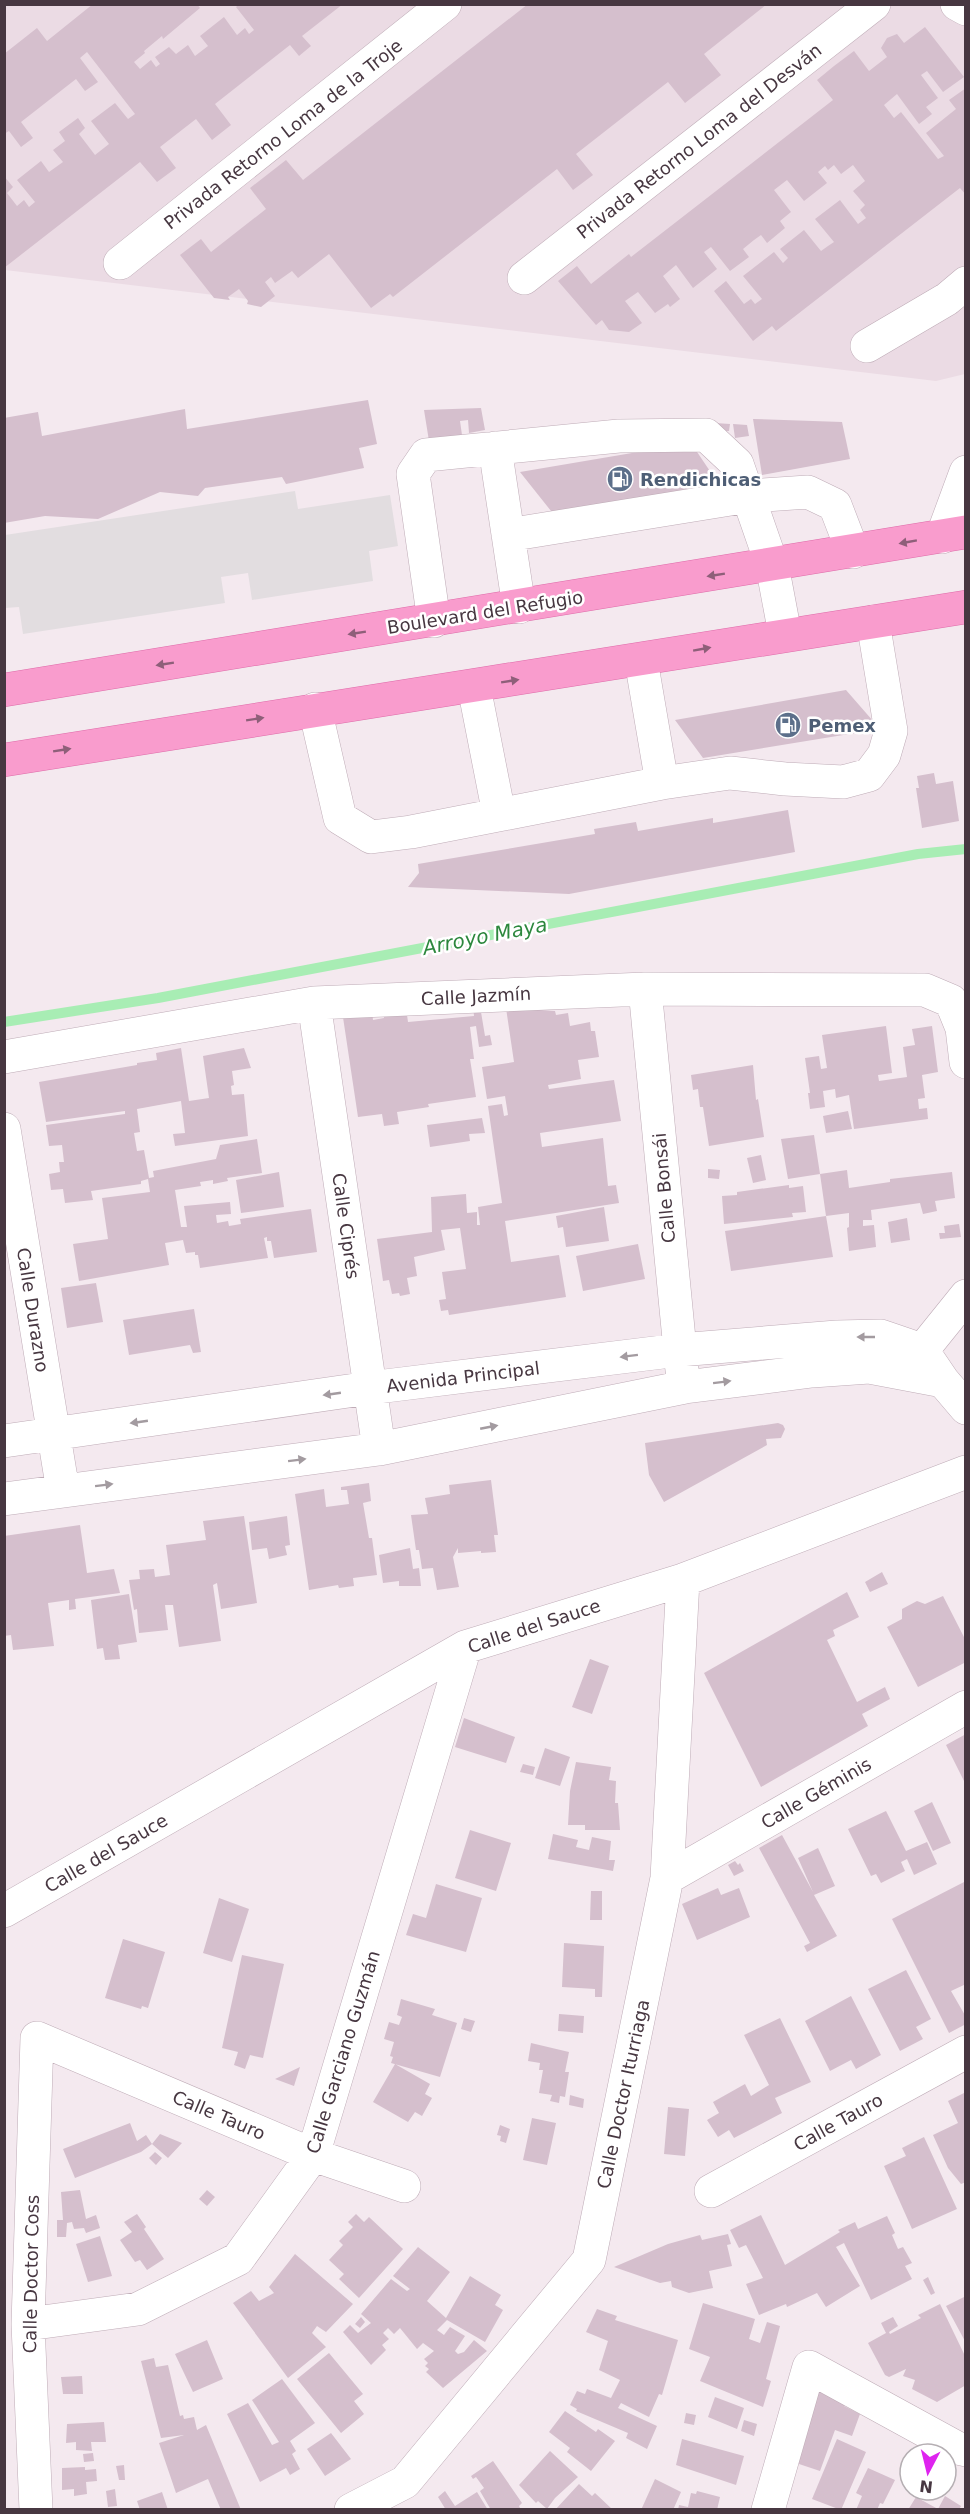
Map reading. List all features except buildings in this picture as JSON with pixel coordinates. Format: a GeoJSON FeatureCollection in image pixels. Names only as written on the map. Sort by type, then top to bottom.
{"type":"FeatureCollection","features":[{"type":"Feature","properties":{"kind":"main road","name":"Boulevard del Refugio"},"geometry":{"type":"LineString","coordinates":[[4,690],[954,535]]}},
{"type":"Feature","properties":{"kind":"main road"},"geometry":{"type":"LineString","coordinates":[[4,760],[315,709],[474,687],[784,634],[966,607]]}},
{"type":"Feature","properties":{"kind":"street","name":"Privada Retorno Loma de la Troje"},"geometry":{"type":"LineString","coordinates":[[120,263],[445,4]]}},
{"type":"Feature","properties":{"kind":"street","name":"Privada Retorno Loma del Desván"},"geometry":{"type":"LineString","coordinates":[[524,278],[874,4]]}},
{"type":"Feature","properties":{"kind":"street"},"geometry":{"type":"LineString","coordinates":[[957,4],[966,9]]}},
{"type":"Feature","properties":{"kind":"street"},"geometry":{"type":"LineString","coordinates":[[867,346],[959,294]]}},
{"type":"Feature","properties":{"kind":"street"},"geometry":{"type":"LineString","coordinates":[[434,621],[413,474],[426,455],[619,436],[706,435],[737,464],[772,565],[784,634]]}},
{"type":"Feature","properties":{"kind":"street"},"geometry":{"type":"LineString","coordinates":[[495,448],[519,607]]}},
{"type":"Feature","properties":{"kind":"street"},"geometry":{"type":"LineString","coordinates":[[954,535],[966,472]]}},
{"type":"Feature","properties":{"kind":"street"},"geometry":{"type":"LineString","coordinates":[[508,535],[749,496],[808,492],[835,505],[854,552]]}},
{"type":"Feature","properties":{"kind":"street"},"geometry":{"type":"LineString","coordinates":[[315,709],[340,818],[371,837],[411,832],[662,783],[730,773],[843,782],[869,775],[884,755],[891,731],[873,622]]}},
{"type":"Feature","properties":{"kind":"street"},"geometry":{"type":"LineString","coordinates":[[641,660],[662,783]]}},
{"type":"Feature","properties":{"kind":"street"},"geometry":{"type":"LineString","coordinates":[[474,687],[499,814]]}},
{"type":"Feature","properties":{"kind":"street","name":"Calle Jazmín"},"geometry":{"type":"LineString","coordinates":[[4,1058],[314,1004],[645,989],[925,990],[951,1001],[962,1028],[966,1062]]}},
{"type":"Feature","properties":{"kind":"street","name":"Calle Bonsái"},"geometry":{"type":"LineString","coordinates":[[645,989],[679,1350],[685,1387]]}},
{"type":"Feature","properties":{"kind":"street","name":"Calle Ciprés"},"geometry":{"type":"LineString","coordinates":[[314,1004],[379,1449]]}},
{"type":"Feature","properties":{"kind":"street","name":"Calle Durazno"},"geometry":{"type":"LineString","coordinates":[[4,1129],[63,1491]]}},
{"type":"Feature","properties":{"kind":"street"},"geometry":{"type":"LineString","coordinates":[[913,1362],[966,1296]]}},
{"type":"Feature","properties":{"kind":"street","name":"Avenida Principal"},"geometry":{"type":"LineString","coordinates":[[4,1441],[369,1389],[679,1350],[837,1337],[882,1336],[913,1362]]}},
{"type":"Feature","properties":{"kind":"street"},"geometry":{"type":"LineString","coordinates":[[4,1498],[379,1449],[685,1387],[812,1371],[913,1362],[943,1381],[966,1408]]}},
{"type":"Feature","properties":{"kind":"street","name":"Calle del Sauce"},"geometry":{"type":"LineString","coordinates":[[4,1911],[465,1647],[683,1580],[966,1472]]}},
{"type":"Feature","properties":{"kind":"street","name":"Calle Doctor Iturriaga"},"geometry":{"type":"LineString","coordinates":[[351,2510],[405,2482],[589,2260],[667,1878],[683,1580]]}},
{"type":"Feature","properties":{"kind":"street","name":"Calle Garciano Guzmán"},"geometry":{"type":"LineString","coordinates":[[28,2324],[138,2309],[238,2259],[313,2155],[465,1647]]}},
{"type":"Feature","properties":{"kind":"street","name":"Calle Géminis"},"geometry":{"type":"LineString","coordinates":[[667,1878],[966,1707]]}},
{"type":"Feature","properties":{"kind":"street","name":"Calle Tauro"},"geometry":{"type":"LineString","coordinates":[[37,2038],[313,2155],[404,2186]]}},
{"type":"Feature","properties":{"kind":"street","name":"Calle Doctor Coss"},"geometry":{"type":"LineString","coordinates":[[36,2510],[28,2324],[37,2038]]}},
{"type":"Feature","properties":{"kind":"street","name":"Calle Tauro"},"geometry":{"type":"LineString","coordinates":[[711,2191],[966,2052]]}},
{"type":"Feature","properties":{"kind":"street"},"geometry":{"type":"LineString","coordinates":[[768,2510],[809,2367],[957,2448],[966,2450]]}},
{"type":"Feature","properties":{"kind":"shaded area"},"geometry":{"type":"Polygon","coordinates":[[[5,5],[965,5],[965,374],[936,381],[5,270],[5,5]]]}},
{"type":"Feature","properties":{"kind":"shaded area"},"geometry":{"type":"Polygon","coordinates":[[[295,491],[298,509],[390,495],[398,546],[369,551],[373,581],[252,600],[248,573],[221,577],[225,603],[23,634],[19,607],[5,608],[5,535],[295,491]]]}},
{"type":"Feature","properties":{"kind":"waterway","name":"Arroyo Maya"},"geometry":{"type":"LineString","coordinates":[[4,1022],[158,998],[918,854],[966,849]]}},
{"type":"Feature","properties":{"kind":"place","name":"Rendichicas"},"geometry":{"type":"Point","coordinates":[620,479]}},
{"type":"Feature","properties":{"kind":"place","name":"Pemex"},"geometry":{"type":"Point","coordinates":[788,725]}}]}
